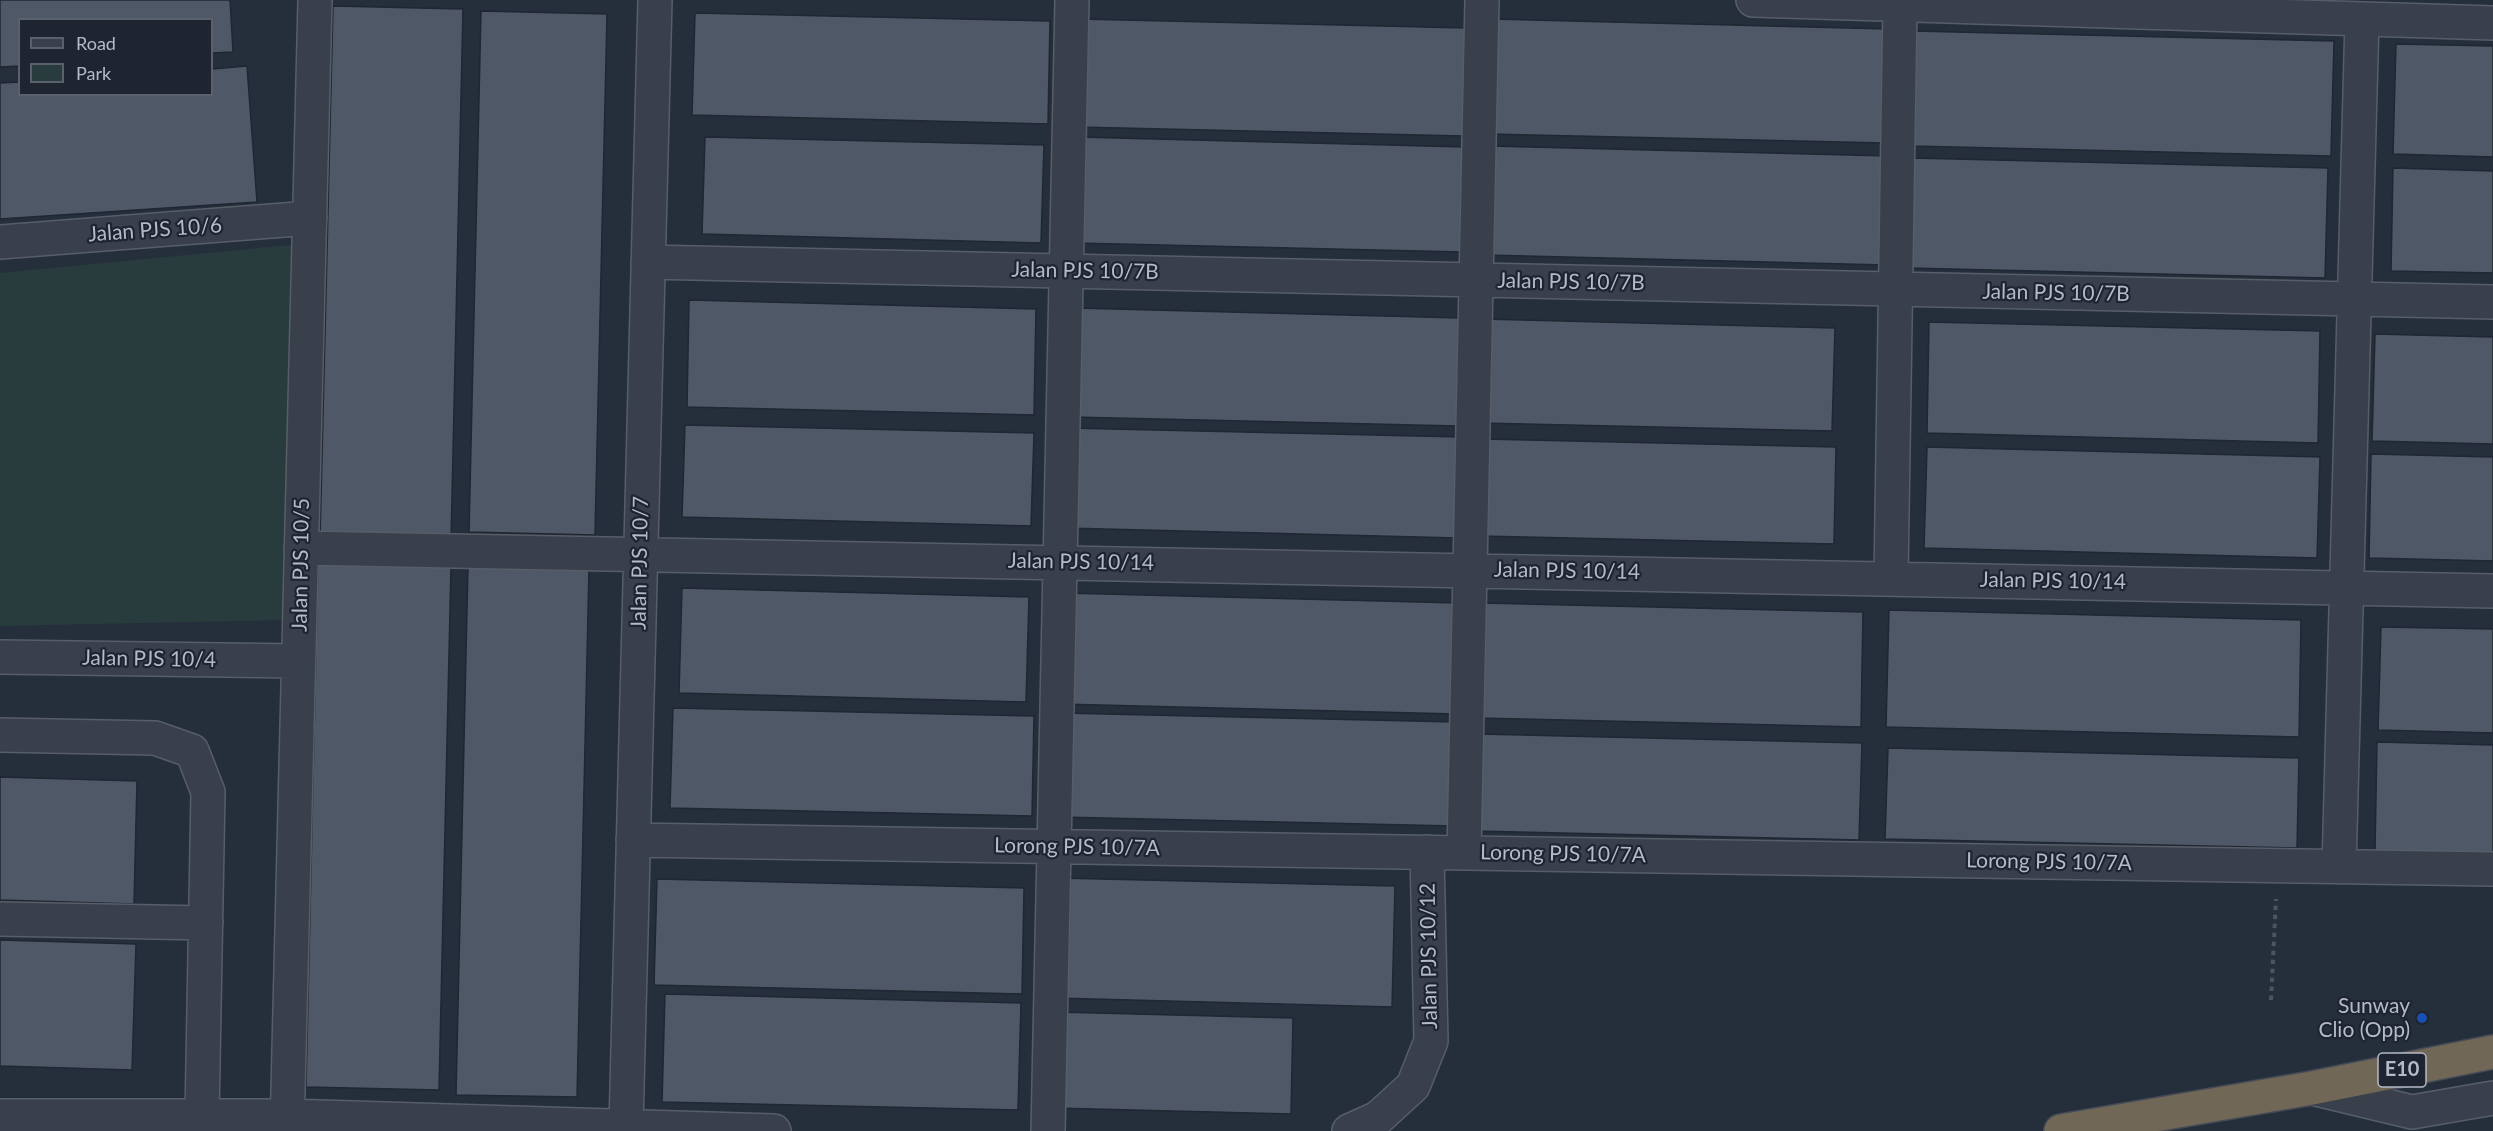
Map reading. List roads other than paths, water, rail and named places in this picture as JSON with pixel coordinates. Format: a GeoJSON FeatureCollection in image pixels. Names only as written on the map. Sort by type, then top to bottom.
{"type":"FeatureCollection","features":[{"type":"Feature","properties":{"kind":"highway","name":"E10"},"geometry":{"type":"LineString","coordinates":[[2061,1131],[2312,1088],[2493,1052]]}},
{"type":"Feature","properties":{"kind":"street","name":"Jalan PJS 10/5"},"geometry":{"type":"LineString","coordinates":[[287,1124],[315,0]]}},
{"type":"Feature","properties":{"kind":"street","name":"Jalan PJS 10/7"},"geometry":{"type":"LineString","coordinates":[[626,1126],[655,0]]}},
{"type":"Feature","properties":{"kind":"street"},"geometry":{"type":"LineString","coordinates":[[1048,1131],[1072,0]]}},
{"type":"Feature","properties":{"kind":"street"},"geometry":{"type":"LineString","coordinates":[[1464,853],[1482,0]]}},
{"type":"Feature","properties":{"kind":"street"},"geometry":{"type":"LineString","coordinates":[[1753,0],[2347,12],[2493,23]]}},
{"type":"Feature","properties":{"kind":"street"},"geometry":{"type":"LineString","coordinates":[[1891,577],[1900,4]]}},
{"type":"Feature","properties":{"kind":"street"},"geometry":{"type":"LineString","coordinates":[[2339,867],[2355,300],[2347,12]]}},
{"type":"Feature","properties":{"kind":"street","name":"Jalan PJS 10/6"},"geometry":{"type":"LineString","coordinates":[[0,242],[310,218]]}},
{"type":"Feature","properties":{"kind":"street","name":"Jalan PJS 10/7B"},"geometry":{"type":"LineString","coordinates":[[648,262],[2493,302]]}},
{"type":"Feature","properties":{"kind":"street","name":"Jalan PJS 10/14"},"geometry":{"type":"LineString","coordinates":[[301,548],[1891,577],[2493,591]]}},
{"type":"Feature","properties":{"kind":"street","name":"Jalan PJS 10/4"},"geometry":{"type":"LineString","coordinates":[[0,657],[298,661]]}},
{"type":"Feature","properties":{"kind":"street"},"geometry":{"type":"LineString","coordinates":[[0,735],[155,738],[192,752],[208,792],[201,1116]]}},
{"type":"Feature","properties":{"kind":"street","name":"Lorong PJS 10/7A"},"geometry":{"type":"LineString","coordinates":[[633,840],[2493,869]]}},
{"type":"Feature","properties":{"kind":"street","name":"Jalan PJS 10/12"},"geometry":{"type":"LineString","coordinates":[[1349,1131],[1378,1118],[1413,1086],[1431,1041],[1427,852]]}},
{"type":"Feature","properties":{"kind":"street"},"geometry":{"type":"LineString","coordinates":[[0,919],[206,922]]}},
{"type":"Feature","properties":{"kind":"street"},"geometry":{"type":"LineString","coordinates":[[2312,1088],[2412,1112],[2493,1098]]}},
{"type":"Feature","properties":{"kind":"street"},"geometry":{"type":"LineString","coordinates":[[0,1116],[201,1116],[287,1124],[626,1126],[774,1131]]}},
{"type":"Feature","properties":{"kind":"place","name":"Sunway Clio (Opp)"},"geometry":{"type":"Point","coordinates":[2422,1018]}}]}
